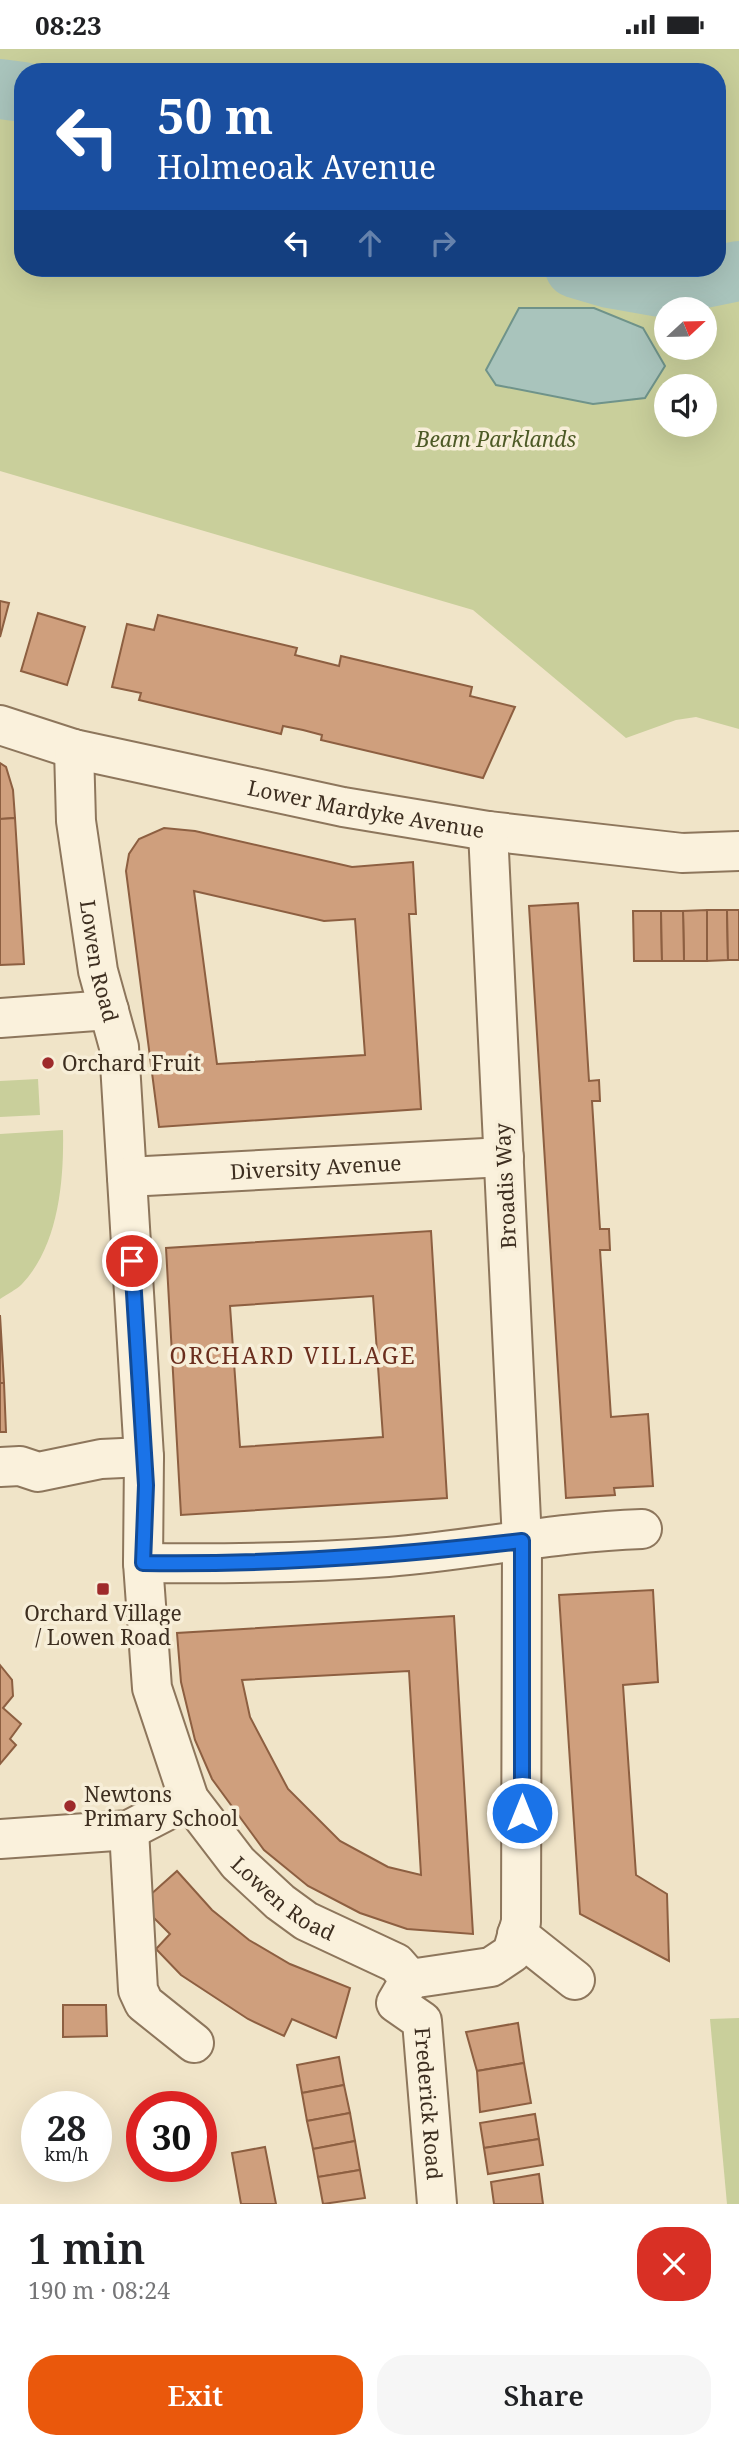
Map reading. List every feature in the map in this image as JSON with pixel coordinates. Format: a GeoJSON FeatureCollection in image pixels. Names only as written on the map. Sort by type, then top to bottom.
{"type":"FeatureCollection","features":[{"type":"Feature","properties":{"kind":"street","name":"Lower Mardyke Avenue"},"geometry":{"type":"LineString","coordinates":[[0,725],[74,749],[343,807],[488,831],[682,853],[739,851]]}},
{"type":"Feature","properties":{"kind":"street","name":"Lowen Road"},"geometry":{"type":"LineString","coordinates":[[74,749],[76,821],[98,971],[119,1047],[144,1457],[143,1563],[152,1688],[188,1799],[238,1863],[280,1902],[330,1934],[396,1963],[410,1979]]}},
{"type":"Feature","properties":{"kind":"street","name":"Broadis Way"},"geometry":{"type":"LineString","coordinates":[[488,831],[522,1541],[521,1922],[517,1934]]}},
{"type":"Feature","properties":{"kind":"street"},"geometry":{"type":"LineString","coordinates":[[0,1018],[109,1010]]}},
{"type":"Feature","properties":{"kind":"street","name":"Diversity Avenue"},"geometry":{"type":"LineString","coordinates":[[127,1177],[504,1157]]}},
{"type":"Feature","properties":{"kind":"street"},"geometry":{"type":"LineString","coordinates":[[0,1467],[20,1466],[38,1472],[101,1459],[144,1457]]}},
{"type":"Feature","properties":{"kind":"street"},"geometry":{"type":"LineString","coordinates":[[143,1563],[255,1565],[389,1557],[581,1531],[642,1529]]}},
{"type":"Feature","properties":{"kind":"street"},"geometry":{"type":"LineString","coordinates":[[0,1839],[129,1830],[188,1799]]}},
{"type":"Feature","properties":{"kind":"street"},"geometry":{"type":"LineString","coordinates":[[129,1830],[138,1990],[144,2003],[194,2043]]}},
{"type":"Feature","properties":{"kind":"street"},"geometry":{"type":"LineString","coordinates":[[410,1979],[491,1966],[512,1953],[517,1934],[575,1980]]}},
{"type":"Feature","properties":{"kind":"street","name":"Frederick Road"},"geometry":{"type":"LineString","coordinates":[[410,1979],[396,2003],[422,2021],[437,2204]]}},
{"type":"Feature","properties":{"kind":"green space","name":"Beam Parklands"},"geometry":{"type":"Polygon","coordinates":[[[0,49],[739,49],[739,729],[696,717],[676,720],[626,738],[473,610],[0,471],[0,49]]]}},
{"type":"Feature","properties":{"kind":"green space"},"geometry":{"type":"Polygon","coordinates":[[[38,1079],[40,1115],[0,1117],[0,1081],[38,1079]]]}},
{"type":"Feature","properties":{"kind":"green space"},"geometry":{"type":"Polygon","coordinates":[[[63,1130],[57,1211],[44,1251],[20,1286],[0,1299],[0,1134],[63,1130]]]}},
{"type":"Feature","properties":{"kind":"green space"},"geometry":{"type":"Polygon","coordinates":[[[739,2018],[739,2204],[727,2204],[710,2019],[739,2018]]]}},
{"type":"Feature","properties":{"kind":"water"},"geometry":{"type":"Polygon","coordinates":[[[519,308],[594,308],[643,328],[654,347],[654,361],[662,361],[665,366],[660,374],[654,374],[654,384],[645,398],[593,404],[496,385],[486,370],[519,308]]]}},
{"type":"Feature","properties":{"kind":"building"},"geometry":{"type":"Polygon","coordinates":[[[0,601],[9,603],[0,637],[0,601]]]}},
{"type":"Feature","properties":{"kind":"building"},"geometry":{"type":"Polygon","coordinates":[[[38,613],[85,627],[67,685],[21,671],[38,613]]]}},
{"type":"Feature","properties":{"kind":"building"},"geometry":{"type":"Polygon","coordinates":[[[158,615],[297,648],[295,655],[339,666],[341,656],[472,687],[470,696],[515,707],[483,778],[321,740],[322,735],[303,730],[283,726],[281,734],[139,700],[141,693],[112,687],[127,624],[154,630],[158,615]]]}},
{"type":"Feature","properties":{"kind":"building"},"geometry":{"type":"Polygon","coordinates":[[[0,763],[6,767],[13,790],[15,818],[0,819],[0,763]]]}},
{"type":"Feature","properties":{"kind":"building"},"geometry":{"type":"Polygon","coordinates":[[[15,818],[24,964],[0,965],[0,819],[15,818]]]}},
{"type":"Feature","properties":{"kind":"building"},"geometry":{"type":"Polygon","coordinates":[[[164,828],[195,831],[352,867],[413,862],[416,914],[409,914],[421,1109],[159,1127],[126,871],[129,854],[139,839],[164,828]],[[194,891],[217,1064],[365,1055],[355,919],[324,921],[194,891]]]}},
{"type":"Feature","properties":{"kind":"building"},"geometry":{"type":"Polygon","coordinates":[[[578,903],[589,1081],[599,1080],[600,1101],[592,1101],[600,1229],[609,1229],[610,1250],[600,1250],[611,1417],[648,1414],[653,1486],[614,1488],[615,1495],[566,1498],[529,906],[578,903]]]}},
{"type":"Feature","properties":{"kind":"building"},"geometry":{"type":"Polygon","coordinates":[[[707,910],[707,961],[684,961],[683,911],[707,910]]]}},
{"type":"Feature","properties":{"kind":"building"},"geometry":{"type":"Polygon","coordinates":[[[707,910],[727,910],[728,960],[707,961],[707,910]]]}},
{"type":"Feature","properties":{"kind":"building"},"geometry":{"type":"Polygon","coordinates":[[[727,910],[739,910],[739,960],[728,960],[727,910]]]}},
{"type":"Feature","properties":{"kind":"building"},"geometry":{"type":"Polygon","coordinates":[[[633,911],[661,911],[662,961],[634,961],[633,911]]]}},
{"type":"Feature","properties":{"kind":"building"},"geometry":{"type":"Polygon","coordinates":[[[661,911],[683,911],[684,961],[662,961],[661,911]]]}},
{"type":"Feature","properties":{"kind":"building"},"geometry":{"type":"Polygon","coordinates":[[[431,1231],[447,1498],[181,1515],[166,1248],[431,1231]],[[373,1296],[230,1306],[240,1447],[383,1437],[373,1296]]]}},
{"type":"Feature","properties":{"kind":"building"},"geometry":{"type":"Polygon","coordinates":[[[0,1315],[4,1383],[0,1383],[0,1315]]]}},
{"type":"Feature","properties":{"kind":"building"},"geometry":{"type":"Polygon","coordinates":[[[0,1383],[4,1383],[6,1432],[0,1432],[0,1383]]]}},
{"type":"Feature","properties":{"kind":"building"},"geometry":{"type":"Polygon","coordinates":[[[653,1590],[658,1682],[623,1685],[636,1875],[667,1894],[669,1961],[580,1914],[559,1595],[653,1590]]]}},
{"type":"Feature","properties":{"kind":"building"},"geometry":{"type":"Polygon","coordinates":[[[454,1616],[473,1934],[407,1929],[360,1913],[308,1886],[264,1850],[212,1779],[195,1740],[181,1682],[177,1633],[454,1616]],[[409,1671],[242,1680],[250,1717],[288,1789],[340,1841],[388,1867],[421,1875],[409,1671]]]}},
{"type":"Feature","properties":{"kind":"building"},"geometry":{"type":"Polygon","coordinates":[[[0,1665],[12,1680],[13,1696],[3,1708],[21,1724],[10,1739],[16,1745],[0,1764],[0,1665]]]}},
{"type":"Feature","properties":{"kind":"building"},"geometry":{"type":"Polygon","coordinates":[[[177,1871],[212,1910],[249,1940],[290,1964],[350,1988],[336,2038],[292,2019],[284,2036],[248,2019],[181,1975],[156,1949],[170,1934],[140,1904],[177,1871]]]}},
{"type":"Feature","properties":{"kind":"building"},"geometry":{"type":"Polygon","coordinates":[[[63,2005],[106,2005],[107,2036],[63,2037],[63,2005]]]}},
{"type":"Feature","properties":{"kind":"building"},"geometry":{"type":"Polygon","coordinates":[[[518,2023],[524,2063],[477,2071],[466,2032],[518,2023]]]}},
{"type":"Feature","properties":{"kind":"building"},"geometry":{"type":"Polygon","coordinates":[[[339,2057],[344,2085],[302,2093],[297,2065],[339,2057]]]}},
{"type":"Feature","properties":{"kind":"building"},"geometry":{"type":"Polygon","coordinates":[[[524,2063],[531,2103],[480,2112],[477,2071],[524,2063]]]}},
{"type":"Feature","properties":{"kind":"building"},"geometry":{"type":"Polygon","coordinates":[[[344,2085],[350,2113],[307,2121],[302,2093],[344,2085]]]}},
{"type":"Feature","properties":{"kind":"building"},"geometry":{"type":"Polygon","coordinates":[[[350,2113],[355,2141],[313,2149],[307,2121],[350,2113]]]}},
{"type":"Feature","properties":{"kind":"building"},"geometry":{"type":"Polygon","coordinates":[[[535,2114],[539,2139],[484,2148],[480,2123],[535,2114]]]}},
{"type":"Feature","properties":{"kind":"building"},"geometry":{"type":"Polygon","coordinates":[[[539,2139],[543,2165],[488,2174],[484,2148],[539,2139]]]}},
{"type":"Feature","properties":{"kind":"building"},"geometry":{"type":"Polygon","coordinates":[[[355,2141],[360,2170],[318,2177],[313,2149],[355,2141]]]}},
{"type":"Feature","properties":{"kind":"building"},"geometry":{"type":"Polygon","coordinates":[[[265,2147],[276,2204],[241,2204],[232,2153],[265,2147]]]}},
{"type":"Feature","properties":{"kind":"building"},"geometry":{"type":"Polygon","coordinates":[[[360,2170],[365,2198],[323,2204],[318,2177],[360,2170]]]}},
{"type":"Feature","properties":{"kind":"building"},"geometry":{"type":"Polygon","coordinates":[[[539,2174],[543,2204],[494,2204],[491,2182],[539,2174]]]}},
{"type":"Feature","properties":{"kind":"waterway"},"geometry":{"type":"LineString","coordinates":[[0,89],[14,91]]}},
{"type":"Feature","properties":{"kind":"waterway"},"geometry":{"type":"LineString","coordinates":[[726,274],[739,271]]}},
{"type":"Feature","properties":{"kind":"waterway"},"geometry":{"type":"LineString","coordinates":[[606,277],[660,287],[709,277]]}},
{"type":"Feature","properties":{"kind":"place","name":"Orchard Fruit"},"geometry":{"type":"Point","coordinates":[48,1063]}},
{"type":"Feature","properties":{"kind":"place","name":"Orchard Village / Lowen Road"},"geometry":{"type":"Point","coordinates":[103,1589]}},
{"type":"Feature","properties":{"kind":"place","name":"Newtons Primary School"},"geometry":{"type":"Point","coordinates":[70,1806]}},
{"type":"Feature","properties":{"kind":"district","name":"ORCHARD VILLAGE"},"geometry":{"type":"Point","coordinates":[293,1355]}},
{"type":"Feature","properties":{"kind":"route"},"geometry":{"type":"LineString","coordinates":[[132,1261],[146,1485],[142,1527],[143,1563],[255,1565],[389,1557],[522,1541],[522,1813]]}}]}
